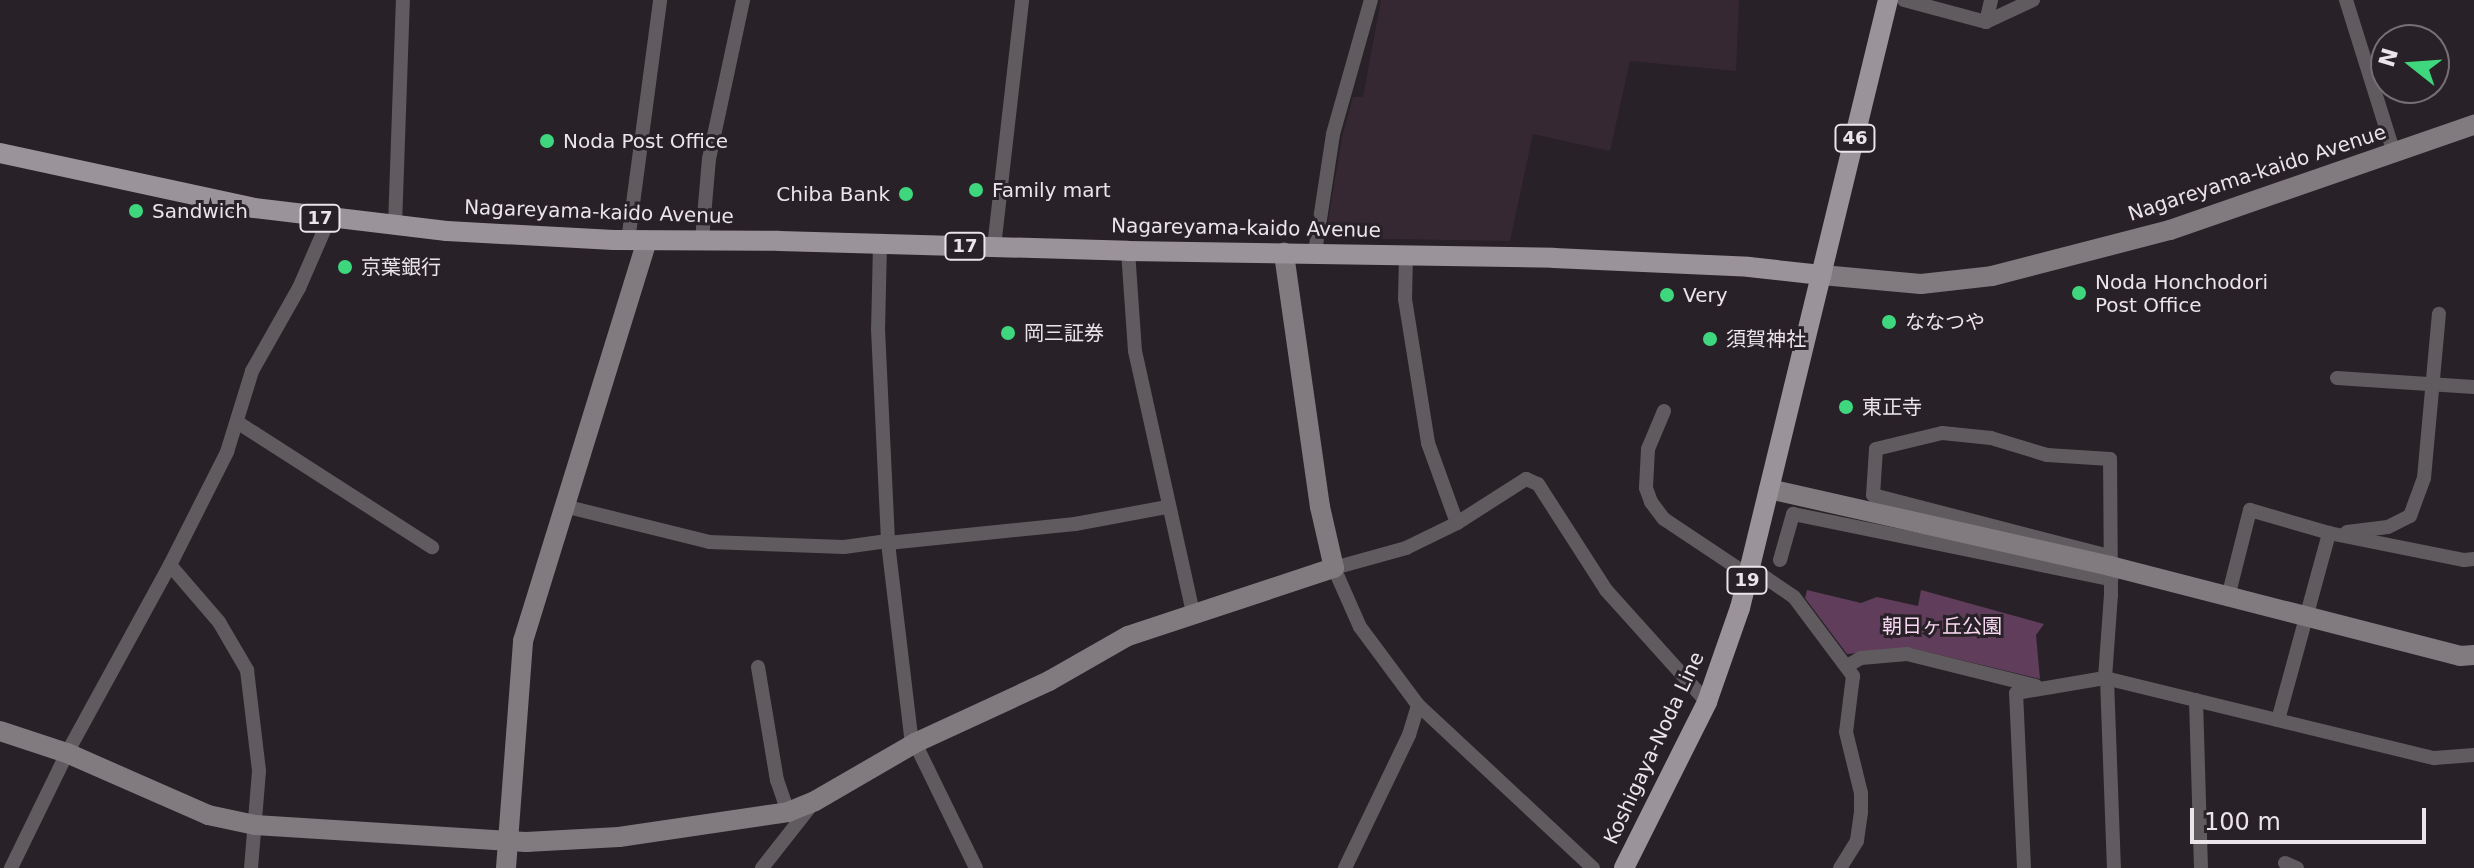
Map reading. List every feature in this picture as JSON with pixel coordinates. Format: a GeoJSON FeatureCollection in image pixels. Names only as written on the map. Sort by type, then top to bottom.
{"type":"FeatureCollection","features":[{"type":"Feature","properties":{"kind":"main road","name":"46"},"geometry":{"type":"LineString","coordinates":[[1822,275],[1888,0]]}},
{"type":"Feature","properties":{"kind":"main road","name":"Nagareyama-kaido Avenue"},"geometry":{"type":"LineString","coordinates":[[0,153],[254,208],[395,226],[637,241],[1315,252],[1687,264],[1822,275]]}},
{"type":"Feature","properties":{"kind":"main road","name":"Koshigaya-Noda Line"},"geometry":{"type":"LineString","coordinates":[[1624,868],[1707,702],[1749,571],[1822,275]]}},
{"type":"Feature","properties":{"kind":"street"},"geometry":{"type":"LineString","coordinates":[[395,226],[403,0]]}},
{"type":"Feature","properties":{"kind":"street"},"geometry":{"type":"LineString","coordinates":[[506,868],[523,641],[564,506],[637,241],[660,0]]}},
{"type":"Feature","properties":{"kind":"street"},"geometry":{"type":"LineString","coordinates":[[702,240],[709,159],[743,0]]}},
{"type":"Feature","properties":{"kind":"street"},"geometry":{"type":"LineString","coordinates":[[994,247],[1022,0]]}},
{"type":"Feature","properties":{"kind":"street"},"geometry":{"type":"LineString","coordinates":[[1315,252],[1333,134],[1371,0]]}},
{"type":"Feature","properties":{"kind":"street"},"geometry":{"type":"LineString","coordinates":[[1904,0],[1986,22],[2033,0]]}},
{"type":"Feature","properties":{"kind":"street"},"geometry":{"type":"LineString","coordinates":[[1986,22],[1991,0]]}},
{"type":"Feature","properties":{"kind":"street"},"geometry":{"type":"LineString","coordinates":[[2346,0],[2394,153]]}},
{"type":"Feature","properties":{"kind":"street","name":"Nagareyama-kaido Avenue"},"geometry":{"type":"LineString","coordinates":[[1822,275],[1921,284],[1992,276],[2170,230],[2474,125]]}},
{"type":"Feature","properties":{"kind":"street"},"geometry":{"type":"LineString","coordinates":[[11,868],[67,753],[170,565],[227,452],[252,371],[299,288],[329,219]]}},
{"type":"Feature","properties":{"kind":"street"},"geometry":{"type":"LineString","coordinates":[[880,244],[878,329],[888,542],[914,744],[976,868]]}},
{"type":"Feature","properties":{"kind":"street"},"geometry":{"type":"LineString","coordinates":[[1128,251],[1135,351],[1167,507],[1194,617]]}},
{"type":"Feature","properties":{"kind":"street"},"geometry":{"type":"LineString","coordinates":[[1284,253],[1320,507],[1334,568],[1360,627],[1418,705],[1593,868]]}},
{"type":"Feature","properties":{"kind":"street"},"geometry":{"type":"LineString","coordinates":[[1406,255],[1405,299],[1428,443],[1457,523]]}},
{"type":"Feature","properties":{"kind":"street"},"geometry":{"type":"LineString","coordinates":[[2334,534],[2388,527],[2410,516],[2424,478],[2439,314]]}},
{"type":"Feature","properties":{"kind":"street"},"geometry":{"type":"LineString","coordinates":[[2337,378],[2474,387]]}},
{"type":"Feature","properties":{"kind":"street"},"geometry":{"type":"LineString","coordinates":[[1664,411],[1648,449],[1646,488],[1651,502],[1664,519],[1794,597],[1847,666],[1854,688],[1846,732],[1861,793],[1861,812],[1857,841],[1840,868]]}},
{"type":"Feature","properties":{"kind":"street"},"geometry":{"type":"LineString","coordinates":[[237,422],[432,547]]}},
{"type":"Feature","properties":{"kind":"street"},"geometry":{"type":"LineString","coordinates":[[2110,567],[1873,495],[1876,449],[1916,436],[1942,433],[1991,438],[2047,455],[2110,459],[2110,567],[2106,678],[2114,868]]}},
{"type":"Feature","properties":{"kind":"street"},"geometry":{"type":"LineString","coordinates":[[0,731],[67,753],[208,815],[255,825],[508,842],[619,837],[788,812],[815,801],[914,744],[1049,681],[1128,636],[1194,617],[1334,568],[1406,548],[1457,523],[1526,479],[1538,484],[1606,590],[1707,702]]}},
{"type":"Feature","properties":{"kind":"street"},"geometry":{"type":"LineString","coordinates":[[1769,489],[2110,567],[2460,656],[2474,655]]}},
{"type":"Feature","properties":{"kind":"street"},"geometry":{"type":"LineString","coordinates":[[564,506],[644,528],[718,543],[844,547],[1075,524],[1167,507]]}},
{"type":"Feature","properties":{"kind":"street"},"geometry":{"type":"LineString","coordinates":[[2228,597],[2250,510],[2334,534],[2474,559]]}},
{"type":"Feature","properties":{"kind":"street"},"geometry":{"type":"LineString","coordinates":[[1780,560],[1793,514],[2110,567]]}},
{"type":"Feature","properties":{"kind":"street"},"geometry":{"type":"LineString","coordinates":[[2278,720],[2334,534]]}},
{"type":"Feature","properties":{"kind":"street"},"geometry":{"type":"LineString","coordinates":[[170,565],[219,622],[247,670],[259,771],[251,868]]}},
{"type":"Feature","properties":{"kind":"street"},"geometry":{"type":"LineString","coordinates":[[1847,666],[1861,658],[1907,654],[2041,688]]}},
{"type":"Feature","properties":{"kind":"street"},"geometry":{"type":"LineString","coordinates":[[758,667],[777,780],[788,812]]}},
{"type":"Feature","properties":{"kind":"street"},"geometry":{"type":"LineString","coordinates":[[2024,868],[2016,693],[2106,678],[2434,758],[2474,755]]}},
{"type":"Feature","properties":{"kind":"street"},"geometry":{"type":"LineString","coordinates":[[2196,700],[2201,868]]}},
{"type":"Feature","properties":{"kind":"street"},"geometry":{"type":"LineString","coordinates":[[1345,868],[1409,735],[1418,705]]}},
{"type":"Feature","properties":{"kind":"street"},"geometry":{"type":"LineString","coordinates":[[762,868],[815,801]]}},
{"type":"Feature","properties":{"kind":"shaded area"},"geometry":{"type":"Polygon","coordinates":[[[1381,0],[1739,0],[1736,71],[1630,61],[1610,151],[1533,134],[1510,241],[1334,238],[1327,227],[1342,137],[1353,97],[1363,97],[1381,0]]]}},
{"type":"Feature","properties":{"kind":"green space","name":"朝日ヶ丘公園"},"geometry":{"type":"Polygon","coordinates":[[[1807,590],[1861,603],[1877,597],[1918,606],[1921,590],[2044,624],[2036,635],[2040,679],[1911,648],[1847,654],[1805,598],[1807,590]]]}},
{"type":"Feature","properties":{"kind":"place","name":"Noda Post Office"},"geometry":{"type":"Point","coordinates":[547,141]}},
{"type":"Feature","properties":{"kind":"place","name":"Family mart"},"geometry":{"type":"Point","coordinates":[976,190]}},
{"type":"Feature","properties":{"kind":"place","name":"Chiba Bank"},"geometry":{"type":"Point","coordinates":[906,194]}},
{"type":"Feature","properties":{"kind":"place","name":"Sandwich"},"geometry":{"type":"Point","coordinates":[136,211]}},
{"type":"Feature","properties":{"kind":"place","name":"京葉銀行"},"geometry":{"type":"Point","coordinates":[345,267]}},
{"type":"Feature","properties":{"kind":"place","name":"Noda Honchodori Post Office"},"geometry":{"type":"Point","coordinates":[2079,293]}},
{"type":"Feature","properties":{"kind":"place","name":"Very"},"geometry":{"type":"Point","coordinates":[1667,295]}},
{"type":"Feature","properties":{"kind":"place","name":"ななつや"},"geometry":{"type":"Point","coordinates":[1889,322]}},
{"type":"Feature","properties":{"kind":"place","name":"岡三証券"},"geometry":{"type":"Point","coordinates":[1008,333]}},
{"type":"Feature","properties":{"kind":"place","name":"須賀神社"},"geometry":{"type":"Point","coordinates":[1710,339]}},
{"type":"Feature","properties":{"kind":"place","name":"東正寺"},"geometry":{"type":"Point","coordinates":[1846,407]}}]}
